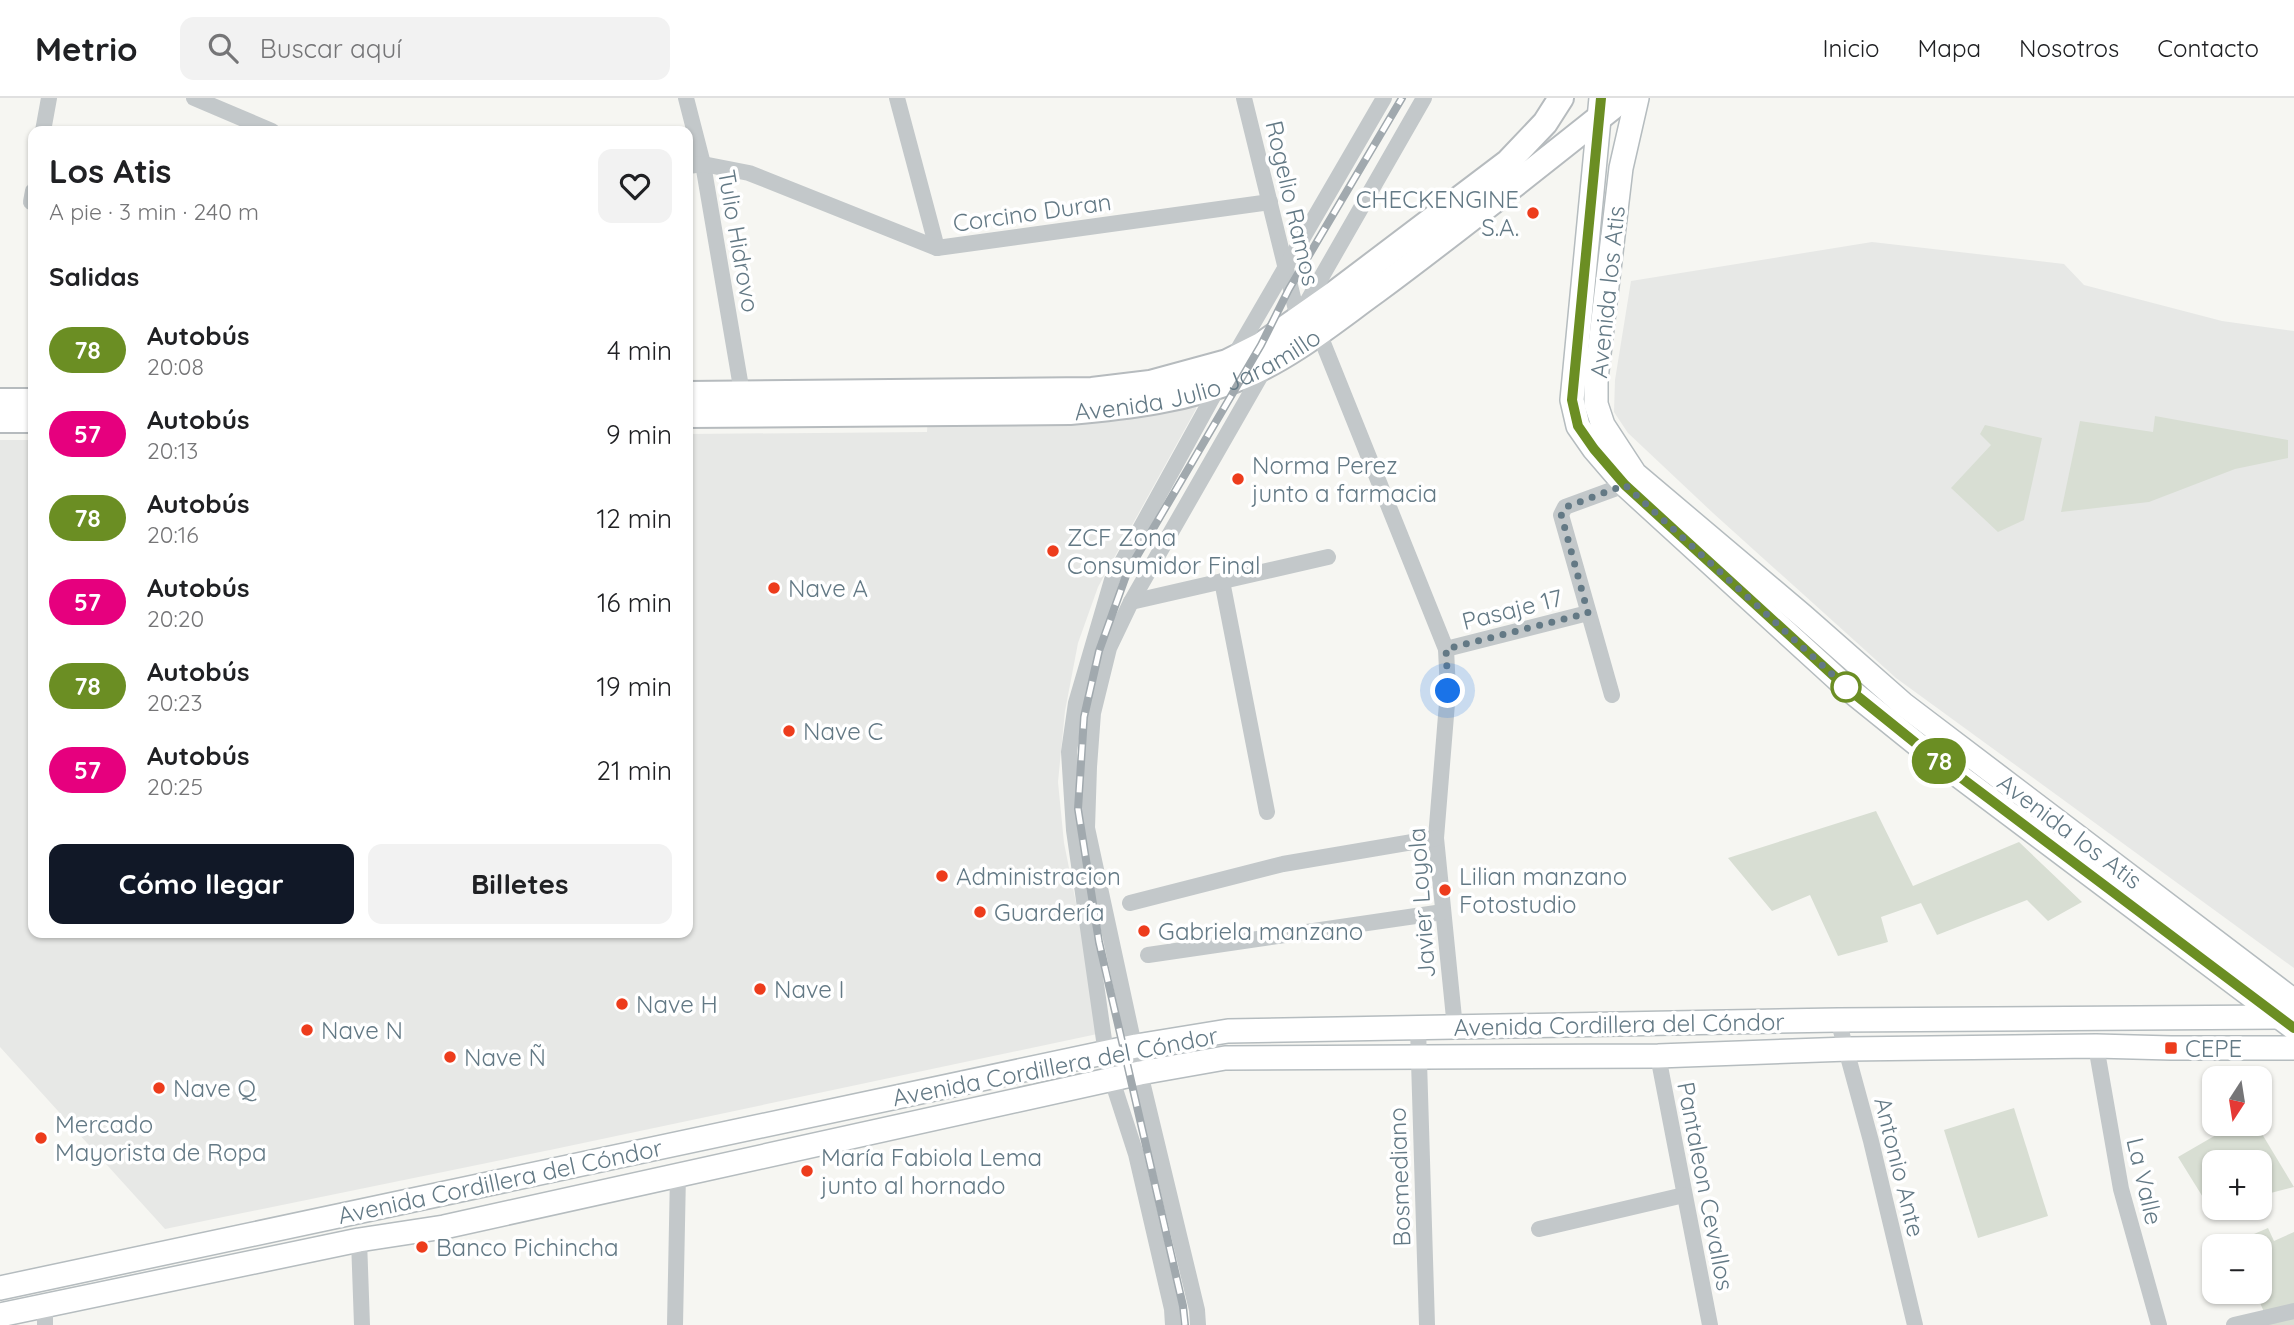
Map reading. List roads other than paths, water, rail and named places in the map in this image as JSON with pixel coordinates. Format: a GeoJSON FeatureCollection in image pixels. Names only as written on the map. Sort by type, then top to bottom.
{"type":"FeatureCollection","features":[{"type":"Feature","properties":{"kind":"main road","name":"Avenida Julio Jaramillo"},"geometry":{"type":"LineString","coordinates":[[693,394],[1093,390],[1150,383],[1232,360],[1261,345],[1335,293],[1508,162],[1545,124],[1562,98]]}},
{"type":"Feature","properties":{"kind":"main road","name":"Avenida Julio Jaramillo"},"geometry":{"type":"LineString","coordinates":[[693,415],[1070,412],[1127,407],[1242,377],[1319,332],[1399,274],[1599,109],[1625,98]]}},
{"type":"Feature","properties":{"kind":"main road"},"geometry":{"type":"LineString","coordinates":[[0,401],[28,401]]}},
{"type":"Feature","properties":{"kind":"main road"},"geometry":{"type":"LineString","coordinates":[[0,421],[28,420]]}},
{"type":"Feature","properties":{"kind":"street"},"geometry":{"type":"LineString","coordinates":[[44,126],[49,98]]}},
{"type":"Feature","properties":{"kind":"street"},"geometry":{"type":"LineString","coordinates":[[194,98],[260,126]]}},
{"type":"Feature","properties":{"kind":"street","name":"Tulio Hidrovo"},"geometry":{"type":"LineString","coordinates":[[686,98],[690,126]]}},
{"type":"Feature","properties":{"kind":"street"},"geometry":{"type":"LineString","coordinates":[[897,98],[937,248]]}},
{"type":"Feature","properties":{"kind":"street","name":"Rogelio Ramos"},"geometry":{"type":"LineString","coordinates":[[1244,98],[1298,318]]}},
{"type":"Feature","properties":{"kind":"street"},"geometry":{"type":"LineString","coordinates":[[1173,1325],[1172,1309],[1136,1154],[1106,1054],[1074,830],[1069,752],[1076,703],[1112,580],[1232,360],[1384,98]]}},
{"type":"Feature","properties":{"kind":"street"},"geometry":{"type":"LineString","coordinates":[[1198,1325],[1197,1310],[1140,1073],[1087,828],[1093,713],[1109,648],[1131,602],[1266,365],[1298,318],[1424,98]]}},
{"type":"Feature","properties":{"kind":"street","name":"Avenida los Atis"},"geometry":{"type":"LineString","coordinates":[[1637,98],[1621,168],[1596,379],[1596,404],[1603,425],[1635,474],[1903,704],[2290,1013]]}},
{"type":"Feature","properties":{"kind":"street","name":"Avenida los Atis"},"geometry":{"type":"LineString","coordinates":[[1599,109],[1572,400],[1578,426],[1594,449],[1625,485],[1846,687],[1923,749],[2290,1013]]}},
{"type":"Feature","properties":{"kind":"street","name":"Tulio Hidrovo"},"geometry":{"type":"LineString","coordinates":[[695,165],[742,393]]}},
{"type":"Feature","properties":{"kind":"street","name":"Corcino Duran"},"geometry":{"type":"LineString","coordinates":[[695,165],[749,173],[937,248],[1270,202]]}},
{"type":"Feature","properties":{"kind":"street","name":"Javier Loyola"},"geometry":{"type":"LineString","coordinates":[[1319,332],[1446,649],[1448,691],[1436,838],[1455,1028]]}},
{"type":"Feature","properties":{"kind":"street"},"geometry":{"type":"LineString","coordinates":[[1612,695],[1561,514],[1566,507],[1625,485]]}},
{"type":"Feature","properties":{"kind":"street"},"geometry":{"type":"LineString","coordinates":[[1131,602],[1328,557]]}},
{"type":"Feature","properties":{"kind":"street"},"geometry":{"type":"LineString","coordinates":[[1222,581],[1267,812]]}},
{"type":"Feature","properties":{"kind":"street","name":"Pasaje 17"},"geometry":{"type":"LineString","coordinates":[[1446,649],[1588,613]]}},
{"type":"Feature","properties":{"kind":"street"},"geometry":{"type":"LineString","coordinates":[[1130,903],[1283,864],[1436,838]]}},
{"type":"Feature","properties":{"kind":"street"},"geometry":{"type":"LineString","coordinates":[[1147,955],[1443,912]]}},
{"type":"Feature","properties":{"kind":"street","name":"Avenida Cordillera del Cóndor"},"geometry":{"type":"LineString","coordinates":[[0,1288],[1136,1046],[1228,1031],[2290,1013]]}},
{"type":"Feature","properties":{"kind":"street","name":"Antonio Ante"},"geometry":{"type":"LineString","coordinates":[[1838,1020],[1915,1325]]}},
{"type":"Feature","properties":{"kind":"street","name":"Bosmediano"},"geometry":{"type":"LineString","coordinates":[[1418,1028],[1427,1325]]}},
{"type":"Feature","properties":{"kind":"street","name":"Avenida Cordillera del Cóndor"},"geometry":{"type":"LineString","coordinates":[[0,1315],[45,1315],[359,1240],[444,1227],[1140,1073],[1225,1059],[1658,1056],[1847,1049],[2096,1046],[2294,1048]]}},
{"type":"Feature","properties":{"kind":"street","name":"La Valle"},"geometry":{"type":"LineString","coordinates":[[2096,1046],[2121,1189],[2159,1325]]}},
{"type":"Feature","properties":{"kind":"street","name":"Pantaleon Cevallos"},"geometry":{"type":"LineString","coordinates":[[1658,1056],[1710,1325]]}},
{"type":"Feature","properties":{"kind":"street"},"geometry":{"type":"LineString","coordinates":[[675,1325],[678,1174]]}},
{"type":"Feature","properties":{"kind":"street"},"geometry":{"type":"LineString","coordinates":[[1539,1229],[1684,1195]]}},
{"type":"Feature","properties":{"kind":"street"},"geometry":{"type":"LineString","coordinates":[[359,1240],[362,1325]]}},
{"type":"Feature","properties":{"kind":"street"},"geometry":{"type":"LineString","coordinates":[[2234,1325],[2294,1311]]}},
{"type":"Feature","properties":{"kind":"railway"},"geometry":{"type":"LineString","coordinates":[[1185,1325],[1183,1306],[1099,942],[1078,809],[1084,717],[1099,651],[1127,573],[1402,98]]}},
{"type":"Feature","properties":{"kind":"place","name":"CHECKENGINE S.A."},"geometry":{"type":"Point","coordinates":[1533,213]}},
{"type":"Feature","properties":{"kind":"place","name":"Norma Perez junto a farmacia"},"geometry":{"type":"Point","coordinates":[1238,479]}},
{"type":"Feature","properties":{"kind":"place","name":"ZCF Zona Consumidor Final"},"geometry":{"type":"Point","coordinates":[1053,551]}},
{"type":"Feature","properties":{"kind":"place","name":"Nave A"},"geometry":{"type":"Point","coordinates":[774,588]}},
{"type":"Feature","properties":{"kind":"place","name":"Nave C"},"geometry":{"type":"Point","coordinates":[789,731]}},
{"type":"Feature","properties":{"kind":"place","name":"Administracion"},"geometry":{"type":"Point","coordinates":[942,876]}},
{"type":"Feature","properties":{"kind":"place","name":"Lilian manzano Fotostudio"},"geometry":{"type":"Point","coordinates":[1445,890]}},
{"type":"Feature","properties":{"kind":"place","name":"Guardería"},"geometry":{"type":"Point","coordinates":[980,912]}},
{"type":"Feature","properties":{"kind":"place","name":"Gabriela manzano"},"geometry":{"type":"Point","coordinates":[1144,931]}},
{"type":"Feature","properties":{"kind":"place","name":"Nave I"},"geometry":{"type":"Point","coordinates":[760,989]}},
{"type":"Feature","properties":{"kind":"place","name":"Nave H"},"geometry":{"type":"Point","coordinates":[622,1004]}},
{"type":"Feature","properties":{"kind":"place","name":"Nave N"},"geometry":{"type":"Point","coordinates":[307,1030]}},
{"type":"Feature","properties":{"kind":"place","name":"CEPE"},"geometry":{"type":"Point","coordinates":[2171,1048]}},
{"type":"Feature","properties":{"kind":"place","name":"Nave Ñ"},"geometry":{"type":"Point","coordinates":[450,1057]}},
{"type":"Feature","properties":{"kind":"place","name":"Nave Q"},"geometry":{"type":"Point","coordinates":[159,1088]}},
{"type":"Feature","properties":{"kind":"place","name":"Mercado Mayorista de Ropa"},"geometry":{"type":"Point","coordinates":[41,1138]}},
{"type":"Feature","properties":{"kind":"place","name":"María Fabiola Lema junto al hornado"},"geometry":{"type":"Point","coordinates":[807,1171]}},
{"type":"Feature","properties":{"kind":"place","name":"Banco Pichincha"},"geometry":{"type":"Point","coordinates":[422,1247]}}]}
